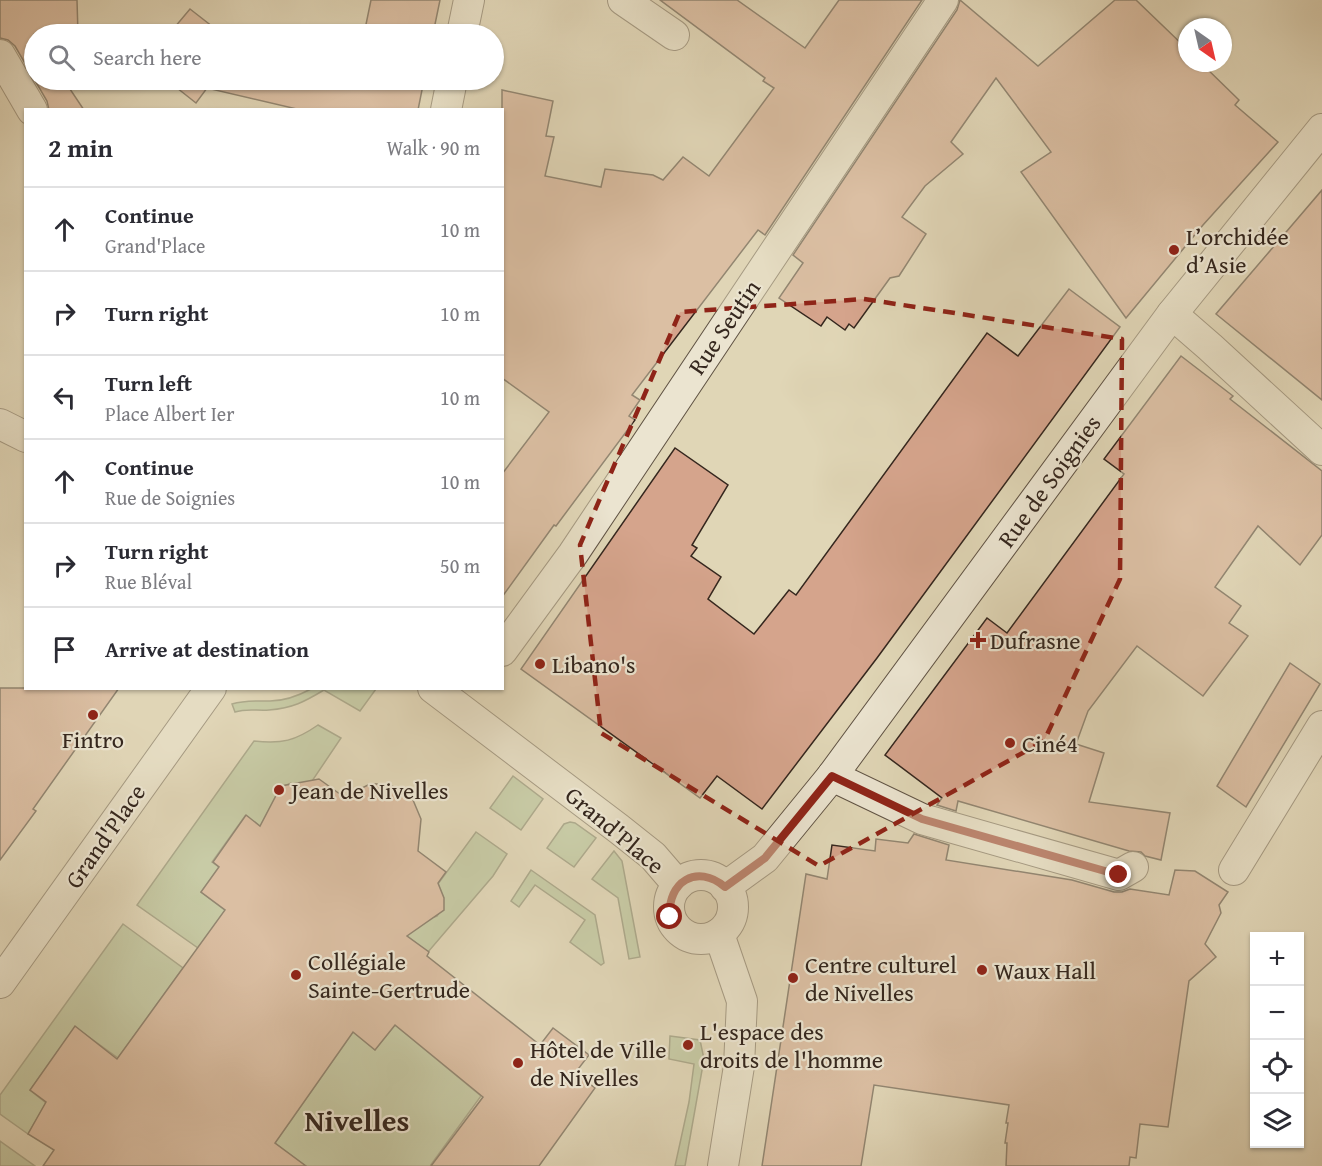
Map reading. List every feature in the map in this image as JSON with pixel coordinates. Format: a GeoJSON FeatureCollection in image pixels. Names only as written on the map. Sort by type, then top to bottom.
{"type":"FeatureCollection","features":[{"type":"Feature","properties":{"kind":"street"},"geometry":{"type":"LineString","coordinates":[[464,24],[469,0]]}},
{"type":"Feature","properties":{"kind":"street"},"geometry":{"type":"LineString","coordinates":[[623,0],[674,35]]}},
{"type":"Feature","properties":{"kind":"street","name":"Rue Seutin"},"geometry":{"type":"LineString","coordinates":[[504,648],[573,554],[943,0]]}},
{"type":"Feature","properties":{"kind":"street"},"geometry":{"type":"LineString","coordinates":[[0,55],[31,108]]}},
{"type":"Feature","properties":{"kind":"street"},"geometry":{"type":"LineString","coordinates":[[446,108],[450,90]]}},
{"type":"Feature","properties":{"kind":"street","name":"Rue de Soignies"},"geometry":{"type":"LineString","coordinates":[[725,887],[765,858],[832,776],[1172,314],[1322,129]]}},
{"type":"Feature","properties":{"kind":"street"},"geometry":{"type":"LineString","coordinates":[[1172,314],[1210,346],[1322,450]]}},
{"type":"Feature","properties":{"kind":"street"},"geometry":{"type":"LineString","coordinates":[[0,424],[24,436]]}},
{"type":"Feature","properties":{"kind":"street","name":"Grand'Place"},"geometry":{"type":"LineString","coordinates":[[0,983],[209,690]]}},
{"type":"Feature","properties":{"kind":"street","name":"Grand'Place"},"geometry":{"type":"LineString","coordinates":[[439,690],[468,699],[644,849],[678,885],[671,894],[670,917],[685,936],[697,939],[719,934]]}},
{"type":"Feature","properties":{"kind":"street"},"geometry":{"type":"LineString","coordinates":[[1233,870],[1322,726]]}},
{"type":"Feature","properties":{"kind":"street"},"geometry":{"type":"LineString","coordinates":[[832,776],[922,819],[1119,875],[1133,867]]}},
{"type":"Feature","properties":{"kind":"street"},"geometry":{"type":"LineString","coordinates":[[678,885],[687,879],[707,876],[717,880],[725,887],[731,896],[733,906],[732,917],[719,934],[742,1001],[739,1066],[723,1166]]}},
{"type":"Feature","properties":{"kind":"highlighted area"},"geometry":{"type":"Polygon","coordinates":[[[864,299],[1122,339],[1120,579],[1044,741],[819,866],[601,733],[580,545],[680,312],[864,299]]]}},
{"type":"Feature","properties":{"kind":"green space"},"geometry":{"type":"Polygon","coordinates":[[[309,690],[324,690],[298,704],[285,708],[235,712],[232,704],[246,701],[281,700],[309,690]]]}},
{"type":"Feature","properties":{"kind":"green space"},"geometry":{"type":"Polygon","coordinates":[[[324,690],[375,690],[360,711],[324,690]]]}},
{"type":"Feature","properties":{"kind":"green space"},"geometry":{"type":"Polygon","coordinates":[[[318,725],[341,738],[304,793],[300,787],[291,783],[281,787],[276,794],[276,839],[245,816],[212,862],[219,867],[201,892],[226,911],[198,948],[137,905],[254,741],[288,740],[318,725]]]}},
{"type":"Feature","properties":{"kind":"green space"},"geometry":{"type":"Polygon","coordinates":[[[513,776],[543,799],[521,830],[490,808],[513,776]]]}},
{"type":"Feature","properties":{"kind":"green space"},"geometry":{"type":"Polygon","coordinates":[[[570,822],[596,838],[574,867],[547,848],[564,824],[570,822]]]}},
{"type":"Feature","properties":{"kind":"green space"},"geometry":{"type":"Polygon","coordinates":[[[476,832],[507,854],[493,876],[428,952],[398,929],[437,916],[443,907],[435,888],[476,832]]]}},
{"type":"Feature","properties":{"kind":"green space"},"geometry":{"type":"Polygon","coordinates":[[[614,851],[622,861],[640,957],[629,959],[618,898],[592,879],[614,851]]]}},
{"type":"Feature","properties":{"kind":"green space"},"geometry":{"type":"Polygon","coordinates":[[[531,870],[595,915],[604,963],[601,965],[570,942],[585,920],[535,885],[519,907],[511,901],[531,870]]]}},
{"type":"Feature","properties":{"kind":"green space"},"geometry":{"type":"Polygon","coordinates":[[[123,924],[183,968],[118,1058],[75,1027],[30,1090],[46,1103],[28,1134],[0,1114],[0,1095],[123,924]]]}},
{"type":"Feature","properties":{"kind":"green space"},"geometry":{"type":"Polygon","coordinates":[[[395,1025],[481,1096],[430,1166],[305,1166],[275,1143],[353,1032],[375,1050],[395,1025]]]}},
{"type":"Feature","properties":{"kind":"green space"},"geometry":{"type":"Polygon","coordinates":[[[670,1036],[700,1040],[704,1059],[685,1166],[675,1166],[689,1102],[694,1064],[669,1059],[670,1036]]]}},
{"type":"Feature","properties":{"kind":"green space"},"geometry":{"type":"Polygon","coordinates":[[[0,1141],[35,1166],[0,1166],[0,1141]]]}},
{"type":"Feature","properties":{"kind":"building"},"geometry":{"type":"Polygon","coordinates":[[[0,0],[77,0],[78,24],[24,24],[24,62],[15,46],[8,40],[0,38],[0,0]]]}},
{"type":"Feature","properties":{"kind":"building"},"geometry":{"type":"Polygon","coordinates":[[[371,0],[440,0],[435,24],[366,24],[371,0]]]}},
{"type":"Feature","properties":{"kind":"building"},"geometry":{"type":"Polygon","coordinates":[[[660,0],[737,0],[805,48],[839,0],[922,0],[765,235],[758,230],[632,395],[640,400],[629,416],[635,420],[504,594],[504,471],[549,412],[504,379],[504,108],[502,108],[502,90],[553,101],[546,136],[554,137],[545,176],[601,187],[605,169],[653,175],[663,180],[683,157],[709,176],[774,88],[763,81],[765,78],[660,0]]]}},
{"type":"Feature","properties":{"kind":"building"},"geometry":{"type":"Polygon","coordinates":[[[960,0],[1038,66],[1115,0],[1136,0],[1178,40],[1178,72],[1210,72],[1239,100],[1235,105],[1278,142],[1203,225],[1126,318],[1021,172],[1051,152],[996,78],[951,142],[963,154],[925,186],[902,217],[926,234],[899,276],[890,278],[854,328],[849,324],[845,330],[827,317],[821,326],[779,298],[803,263],[793,255],[957,10],[960,0]]]}},
{"type":"Feature","properties":{"kind":"building"},"geometry":{"type":"Polygon","coordinates":[[[190,9],[209,24],[177,24],[190,9]]]}},
{"type":"Feature","properties":{"kind":"building"},"geometry":{"type":"Polygon","coordinates":[[[41,90],[71,90],[83,108],[49,108],[41,90]]]}},
{"type":"Feature","properties":{"kind":"building"},"geometry":{"type":"Polygon","coordinates":[[[180,90],[206,90],[196,103],[180,90]]]}},
{"type":"Feature","properties":{"kind":"building"},"geometry":{"type":"Polygon","coordinates":[[[216,90],[422,90],[418,108],[292,108],[216,90]]]}},
{"type":"Feature","properties":{"kind":"building"},"geometry":{"type":"Polygon","coordinates":[[[1322,190],[1322,400],[1216,314],[1322,190]]]}},
{"type":"Feature","properties":{"kind":"building"},"geometry":{"type":"Polygon","coordinates":[[[1069,289],[1120,327],[877,658],[762,809],[717,776],[700,798],[521,669],[675,448],[728,485],[692,545],[697,548],[691,556],[721,577],[708,599],[754,634],[789,590],[796,595],[987,333],[1018,356],[1069,289]]]}},
{"type":"Feature","properties":{"kind":"building"},"geometry":{"type":"Polygon","coordinates":[[[1181,356],[1233,396],[1230,399],[1322,471],[1322,535],[1300,565],[1258,526],[1215,587],[1241,606],[1229,623],[1248,636],[1203,696],[1137,646],[1088,711],[1076,744],[1104,753],[1089,802],[1170,813],[1161,860],[1145,856],[1141,852],[1129,851],[958,801],[956,811],[937,805],[942,798],[885,755],[987,618],[1007,633],[1124,474],[1104,459],[1181,356]]]}},
{"type":"Feature","properties":{"kind":"building"},"geometry":{"type":"Polygon","coordinates":[[[1290,663],[1320,684],[1246,807],[1217,786],[1290,663]]]}},
{"type":"Feature","properties":{"kind":"building"},"geometry":{"type":"Polygon","coordinates":[[[0,688],[118,690],[33,809],[36,811],[0,860],[0,688]]]}},
{"type":"Feature","properties":{"kind":"building","name":"Collégiale Sainte-Gertrude"},"geometry":{"type":"Polygon","coordinates":[[[319,779],[344,797],[370,784],[386,784],[397,788],[413,800],[421,819],[418,851],[446,872],[438,883],[444,898],[444,910],[407,936],[429,952],[427,956],[540,1045],[553,1028],[589,1055],[575,1073],[595,1088],[539,1166],[431,1166],[483,1097],[395,1025],[375,1050],[353,1032],[275,1143],[306,1166],[43,1166],[54,1150],[28,1134],[46,1102],[30,1090],[75,1026],[117,1059],[225,910],[201,892],[219,867],[213,862],[246,815],[260,826],[281,786],[319,779]]]}},
{"type":"Feature","properties":{"kind":"building"},"geometry":{"type":"Polygon","coordinates":[[[914,834],[949,845],[946,860],[1072,880],[1114,892],[1130,889],[1169,895],[1175,870],[1195,871],[1228,892],[1219,905],[1221,913],[1205,944],[1216,957],[1189,981],[1168,1127],[1140,1124],[1136,1158],[1130,1157],[1129,1166],[1006,1166],[1007,1143],[1005,1143],[1009,1105],[874,1085],[861,1166],[762,1166],[806,874],[827,879],[832,845],[875,851],[876,839],[908,843],[914,834]]]}},
{"type":"Feature","properties":{"kind":"place","name":"L’orchidée d’Asie"},"geometry":{"type":"Point","coordinates":[1174,250]}},
{"type":"Feature","properties":{"kind":"place","name":"Dufrasne"},"geometry":{"type":"Point","coordinates":[978,640]}},
{"type":"Feature","properties":{"kind":"place","name":"Libano's"},"geometry":{"type":"Point","coordinates":[540,664]}},
{"type":"Feature","properties":{"kind":"place","name":"Fintro"},"geometry":{"type":"Point","coordinates":[93,715]}},
{"type":"Feature","properties":{"kind":"place","name":"Ciné4"},"geometry":{"type":"Point","coordinates":[1010,743]}},
{"type":"Feature","properties":{"kind":"place","name":"Jean de Nivelles"},"geometry":{"type":"Point","coordinates":[279,790]}},
{"type":"Feature","properties":{"kind":"place","name":"Waux Hall"},"geometry":{"type":"Point","coordinates":[982,970]}},
{"type":"Feature","properties":{"kind":"place","name":"Collégiale Sainte-Gertrude"},"geometry":{"type":"Point","coordinates":[296,975]}},
{"type":"Feature","properties":{"kind":"place","name":"Centre culturel de Nivelles"},"geometry":{"type":"Point","coordinates":[793,978]}},
{"type":"Feature","properties":{"kind":"place","name":"L'espace des droits de l'homme"},"geometry":{"type":"Point","coordinates":[688,1045]}},
{"type":"Feature","properties":{"kind":"place","name":"Hôtel de Ville de Nivelles"},"geometry":{"type":"Point","coordinates":[518,1063]}},
{"type":"Feature","properties":{"kind":"district","name":"Nivelles"},"geometry":{"type":"Point","coordinates":[357,1120]}},
{"type":"Feature","properties":{"kind":"route"},"geometry":{"type":"LineString","coordinates":[[670,917],[671,894],[678,885],[687,879],[707,876],[717,880],[725,887],[765,858],[832,776],[922,819],[1119,875]]}}]}
